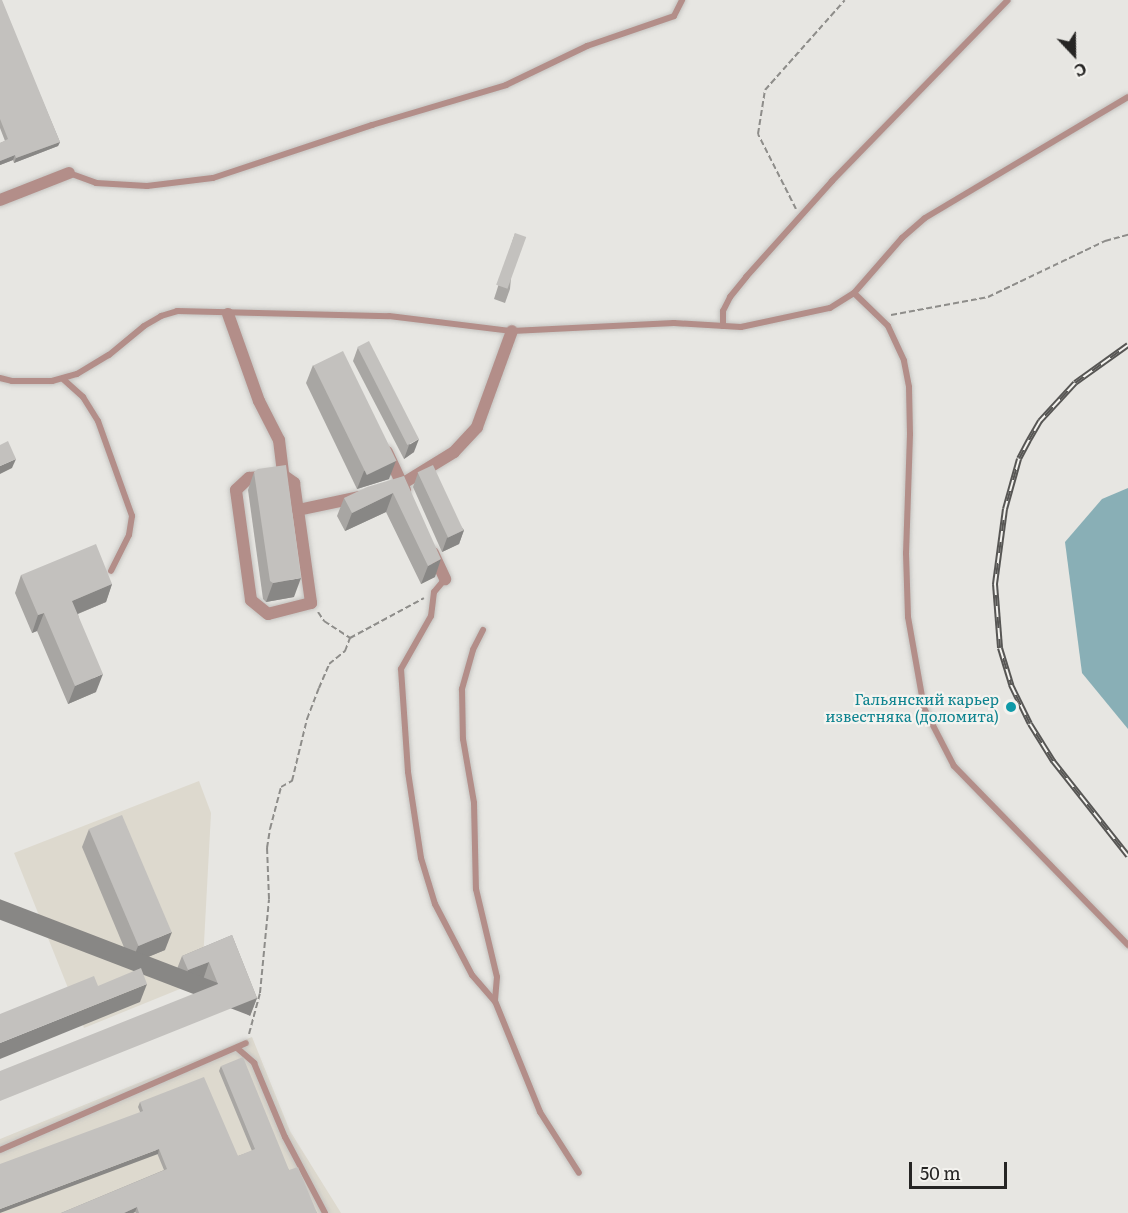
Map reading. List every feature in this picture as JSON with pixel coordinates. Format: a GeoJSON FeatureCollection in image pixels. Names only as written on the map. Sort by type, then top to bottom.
{"type":"FeatureCollection","features":[{"type":"Feature","properties":{"kind":"street"},"geometry":{"type":"LineString","coordinates":[[0,200],[69,173]]}},
{"type":"Feature","properties":{"kind":"street"},"geometry":{"type":"LineString","coordinates":[[228,314],[259,401],[279,440],[283,475]]}},
{"type":"Feature","properties":{"kind":"street"},"geometry":{"type":"LineString","coordinates":[[298,510],[402,484],[454,452],[477,427],[512,331]]}},
{"type":"Feature","properties":{"kind":"street"},"geometry":{"type":"LineString","coordinates":[[382,442],[412,505]]}},
{"type":"Feature","properties":{"kind":"street"},"geometry":{"type":"LineString","coordinates":[[283,475],[294,483],[298,510],[312,603],[268,614],[251,600],[236,490],[249,478],[283,475]]}},
{"type":"Feature","properties":{"kind":"street"},"geometry":{"type":"LineString","coordinates":[[426,537],[445,579]]}},
{"type":"Feature","properties":{"kind":"lane"},"geometry":{"type":"LineString","coordinates":[[69,173],[96,183],[147,186],[213,178],[372,125],[506,85],[586,46],[674,16],[682,0]]}},
{"type":"Feature","properties":{"kind":"lane"},"geometry":{"type":"LineString","coordinates":[[723,326],[723,311],[730,297],[799,216],[1008,0]]}},
{"type":"Feature","properties":{"kind":"lane"},"geometry":{"type":"LineString","coordinates":[[0,378],[33,381],[63,378],[83,371],[161,316],[177,311],[389,316],[512,331],[630,324],[723,326],[762,323],[830,308],[854,293],[902,238],[925,218],[1128,97]]}},
{"type":"Feature","properties":{"kind":"lane"},"geometry":{"type":"LineString","coordinates":[[854,293],[880,316],[898,344],[909,387],[910,434],[906,553],[908,616],[924,708],[954,766],[1128,945]]}},
{"type":"Feature","properties":{"kind":"lane"},"geometry":{"type":"LineString","coordinates":[[63,378],[82,397],[98,421],[132,516],[129,535],[111,570]]}},
{"type":"Feature","properties":{"kind":"lane"},"geometry":{"type":"LineString","coordinates":[[445,579],[434,592],[431,616],[401,669],[408,772],[420,858],[435,904],[472,975],[495,1001],[540,1112],[579,1173]]}},
{"type":"Feature","properties":{"kind":"lane"},"geometry":{"type":"LineString","coordinates":[[483,630],[473,650],[462,689],[463,739],[474,803],[476,889],[497,977],[495,1001]]}},
{"type":"Feature","properties":{"kind":"lane"},"geometry":{"type":"LineString","coordinates":[[0,1150],[246,1043]]}},
{"type":"Feature","properties":{"kind":"lane"},"geometry":{"type":"LineString","coordinates":[[237,1048],[254,1062],[285,1137],[325,1213]]}},
{"type":"Feature","properties":{"kind":"path"},"geometry":{"type":"LineString","coordinates":[[799,216],[784,181],[758,134],[765,90],[846,0]]}},
{"type":"Feature","properties":{"kind":"path"},"geometry":{"type":"LineString","coordinates":[[880,316],[931,309],[988,297],[1106,241],[1128,235]]}},
{"type":"Feature","properties":{"kind":"path"},"geometry":{"type":"LineString","coordinates":[[246,1043],[260,993],[269,899],[267,848],[276,804],[281,787],[292,781],[308,719],[329,664],[345,651],[350,638],[434,592]]}},
{"type":"Feature","properties":{"kind":"path"},"geometry":{"type":"LineString","coordinates":[[312,603],[324,621],[350,638]]}},
{"type":"Feature","properties":{"kind":"shaded area"},"geometry":{"type":"Polygon","coordinates":[[[199,781],[211,813],[202,980],[84,1028],[14,853],[199,781]]]}},
{"type":"Feature","properties":{"kind":"shaded area"},"geometry":{"type":"Polygon","coordinates":[[[252,1037],[290,1131],[341,1213],[0,1213],[0,1139],[252,1037]]]}},
{"type":"Feature","properties":{"kind":"water"},"geometry":{"type":"Polygon","coordinates":[[[1128,488],[1128,729],[1082,673],[1065,542],[1102,499],[1128,488]]]}},
{"type":"Feature","properties":{"kind":"building"},"geometry":{"type":"Polygon","coordinates":[[[0,0],[2,0],[60,142],[16,158],[15,155],[0,161],[0,143],[8,139],[0,119],[0,0]]]}},
{"type":"Feature","properties":{"kind":"building"},"geometry":{"type":"Polygon","coordinates":[[[515,233],[526,237],[507,289],[496,285],[515,233]]]}},
{"type":"Feature","properties":{"kind":"building"},"geometry":{"type":"Polygon","coordinates":[[[369,341],[419,439],[407,445],[357,347],[369,341]]]}},
{"type":"Feature","properties":{"kind":"building"},"geometry":{"type":"Polygon","coordinates":[[[343,351],[396,461],[367,475],[313,365],[343,351]]]}},
{"type":"Feature","properties":{"kind":"building"},"geometry":{"type":"Polygon","coordinates":[[[8,441],[16,459],[0,466],[0,445],[8,441]]]}},
{"type":"Feature","properties":{"kind":"building"},"geometry":{"type":"Polygon","coordinates":[[[286,465],[301,578],[273,583],[270,581],[254,472],[258,469],[286,465]]]}},
{"type":"Feature","properties":{"kind":"building"},"geometry":{"type":"Polygon","coordinates":[[[433,465],[463,530],[448,537],[418,472],[433,465]]]}},
{"type":"Feature","properties":{"kind":"building"},"geometry":{"type":"Polygon","coordinates":[[[404,476],[441,559],[428,566],[393,493],[352,513],[344,498],[367,487],[404,476]]]}},
{"type":"Feature","properties":{"kind":"building"},"geometry":{"type":"Polygon","coordinates":[[[96,544],[112,584],[72,601],[103,674],[75,686],[44,613],[38,615],[21,575],[96,544]]]}},
{"type":"Feature","properties":{"kind":"building"},"geometry":{"type":"Polygon","coordinates":[[[122,815],[172,932],[138,946],[89,829],[122,815]]]}},
{"type":"Feature","properties":{"kind":"building"},"geometry":{"type":"Polygon","coordinates":[[[232,935],[257,998],[0,1101],[0,1071],[218,984],[209,962],[188,970],[182,956],[232,935]]]}},
{"type":"Feature","properties":{"kind":"building"},"geometry":{"type":"Polygon","coordinates":[[[141,968],[147,984],[0,1043],[0,1014],[94,976],[98,986],[141,968]]]}},
{"type":"Feature","properties":{"kind":"building"},"geometry":{"type":"Polygon","coordinates":[[[243,1057],[289,1170],[298,1167],[317,1213],[139,1213],[137,1207],[124,1213],[61,1213],[167,1169],[159,1149],[0,1209],[0,1164],[143,1111],[140,1102],[204,1077],[238,1156],[255,1149],[221,1066],[243,1057]]]}},
{"type":"Feature","properties":{"kind":"railway"},"geometry":{"type":"LineString","coordinates":[[1128,345],[1075,383],[1040,421],[1029,440],[1019,459],[1005,509],[995,584],[1000,648],[1011,685],[1030,724],[1053,761],[1128,856]]}},
{"type":"Feature","properties":{"kind":"place","name":"Гальянский карьер известняка (доломита)"},"geometry":{"type":"Point","coordinates":[1011,707]}}]}
